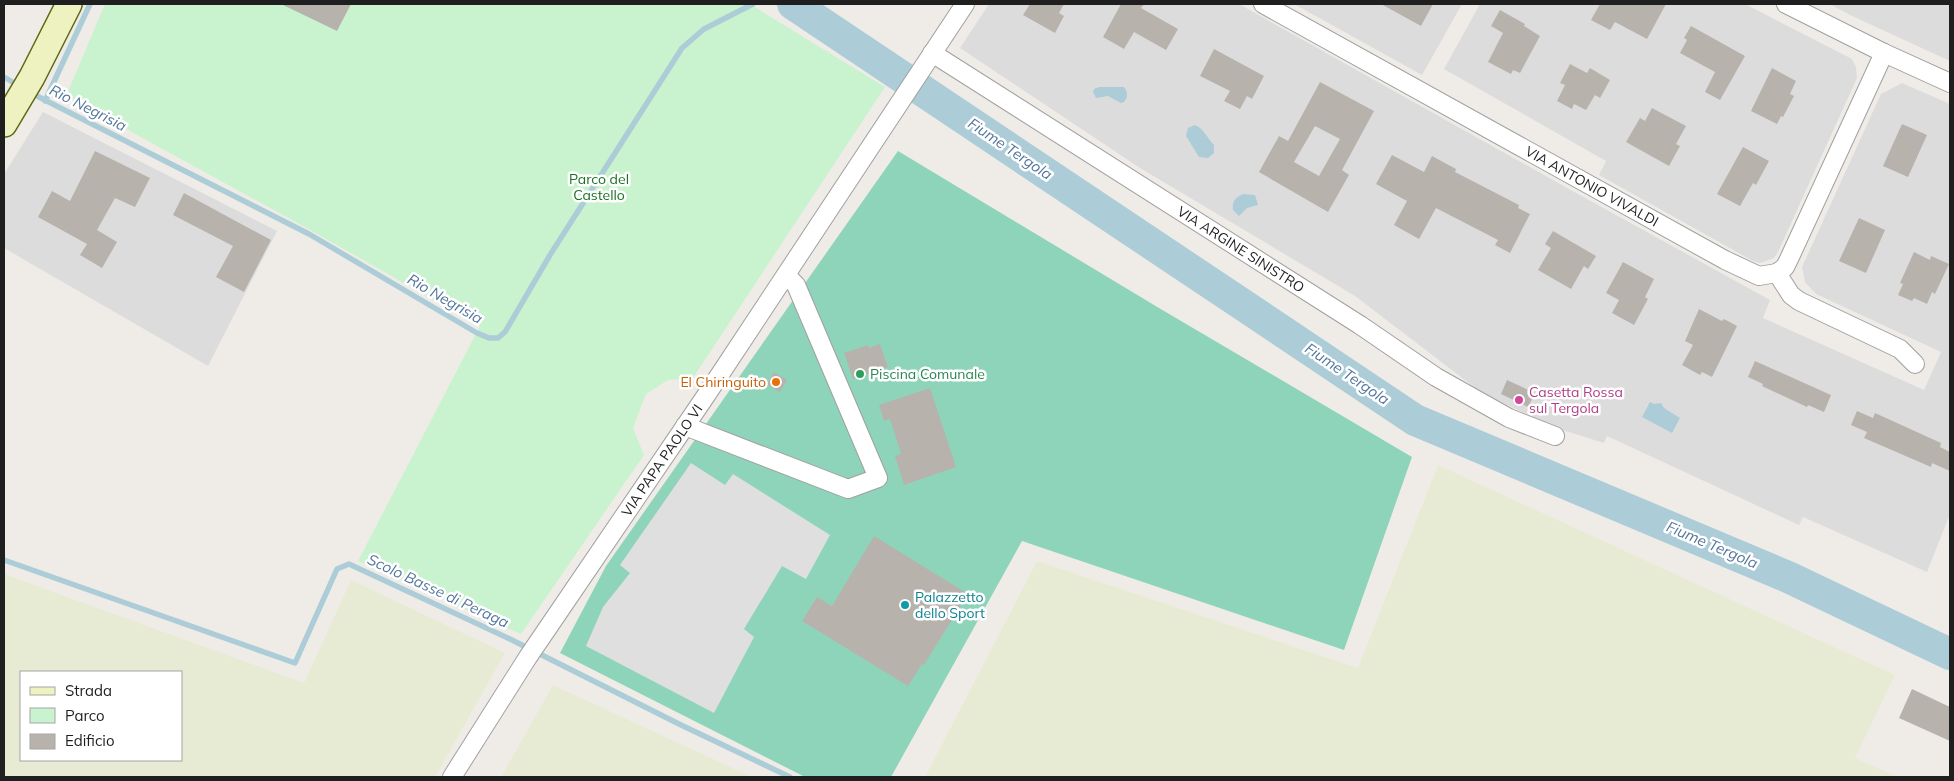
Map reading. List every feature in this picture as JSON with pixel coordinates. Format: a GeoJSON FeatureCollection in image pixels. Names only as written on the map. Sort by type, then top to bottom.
{"type":"FeatureCollection","features":[{"type":"Feature","properties":{"kind":"main road"},"geometry":{"type":"LineString","coordinates":[[4,124],[20,100],[68,4]]}},
{"type":"Feature","properties":{"kind":"street"},"geometry":{"type":"LineString","coordinates":[[932,53],[965,4]]}},
{"type":"Feature","properties":{"kind":"street","name":"VIA ANTONIO VIVALDI"},"geometry":{"type":"LineString","coordinates":[[1263,4],[1731,264],[1759,276],[1777,273]]}},
{"type":"Feature","properties":{"kind":"street"},"geometry":{"type":"LineString","coordinates":[[1786,4],[1884,53],[1950,83]]}},
{"type":"Feature","properties":{"kind":"street","name":"VIA PAPA PAOLO VI"},"geometry":{"type":"LineString","coordinates":[[452,777],[528,657],[786,275],[932,53]]}},
{"type":"Feature","properties":{"kind":"street","name":"VIA ARGINE SINISTRO"},"geometry":{"type":"LineString","coordinates":[[932,53],[1360,325],[1436,377],[1509,418],[1555,436]]}},
{"type":"Feature","properties":{"kind":"street"},"geometry":{"type":"LineString","coordinates":[[1884,53],[1789,260],[1777,273],[1790,295],[1799,301],[1900,348],[1915,364]]}},
{"type":"Feature","properties":{"kind":"street"},"geometry":{"type":"LineString","coordinates":[[685,426],[848,489],[878,478],[796,285],[786,275]]}},
{"type":"Feature","properties":{"kind":"shaded area"},"geometry":{"type":"Polygon","coordinates":[[[989,4],[1239,4],[1770,300],[1763,318],[1924,390],[1941,352],[1816,294],[1805,282],[1802,267],[1881,94],[1902,83],[1950,104],[1950,514],[1927,572],[1803,517],[1799,525],[1607,436],[1604,443],[1556,428],[1482,393],[1355,296],[1140,168],[960,48],[989,4]]]}},
{"type":"Feature","properties":{"kind":"shaded area"},"geometry":{"type":"Polygon","coordinates":[[[1294,4],[1462,4],[1422,75],[1294,4]]]}},
{"type":"Feature","properties":{"kind":"shaded area"},"geometry":{"type":"Polygon","coordinates":[[[1480,4],[1745,4],[1852,59],[1856,67],[1857,78],[1774,258],[1760,263],[1753,261],[1599,175],[1606,161],[1444,69],[1480,4]]]}},
{"type":"Feature","properties":{"kind":"shaded area"},"geometry":{"type":"Polygon","coordinates":[[[1830,4],[1950,4],[1950,61],[1850,15],[1830,4]]]}},
{"type":"Feature","properties":{"kind":"shaded area"},"geometry":{"type":"Polygon","coordinates":[[[43,112],[277,231],[208,366],[4,248],[4,174],[43,112]]]}},
{"type":"Feature","properties":{"kind":"shaded area"},"geometry":{"type":"Polygon","coordinates":[[[691,463],[725,485],[733,474],[830,535],[806,579],[782,566],[744,629],[754,637],[714,713],[586,646],[603,607],[630,573],[620,565],[691,463]]]}},
{"type":"Feature","properties":{"kind":"green space","name":"Parco del Castello"},"geometry":{"type":"Polygon","coordinates":[[[105,4],[750,4],[885,87],[693,378],[668,380],[646,394],[633,428],[644,455],[521,634],[358,561],[480,326],[66,96],[105,4]]]}},
{"type":"Feature","properties":{"kind":"green space"},"geometry":{"type":"Polygon","coordinates":[[[898,151],[1412,457],[1344,650],[1022,541],[891,777],[805,777],[560,653],[606,566],[898,151]]]}},
{"type":"Feature","properties":{"kind":"green space"},"geometry":{"type":"Polygon","coordinates":[[[1438,465],[1895,675],[1855,758],[1898,777],[925,777],[1037,561],[1358,668],[1438,465]]]}},
{"type":"Feature","properties":{"kind":"green space"},"geometry":{"type":"Polygon","coordinates":[[[4,574],[304,683],[351,580],[505,653],[435,777],[4,777],[4,574]]]}},
{"type":"Feature","properties":{"kind":"green space"},"geometry":{"type":"Polygon","coordinates":[[[553,685],[752,777],[501,777],[553,685]]]}},
{"type":"Feature","properties":{"kind":"water"},"geometry":{"type":"Polygon","coordinates":[[[1099,87],[1124,87],[1127,93],[1124,102],[1121,103],[1108,96],[1096,98],[1093,92],[1094,89],[1099,87]]]}},
{"type":"Feature","properties":{"kind":"water"},"geometry":{"type":"Polygon","coordinates":[[[1195,125],[1203,131],[1214,145],[1214,153],[1208,158],[1199,157],[1186,136],[1188,128],[1195,125]]]}},
{"type":"Feature","properties":{"kind":"water"},"geometry":{"type":"Polygon","coordinates":[[[1243,194],[1255,195],[1258,205],[1247,208],[1239,216],[1233,210],[1233,204],[1236,198],[1243,194]]]}},
{"type":"Feature","properties":{"kind":"water"},"geometry":{"type":"Polygon","coordinates":[[[1650,402],[1654,404],[1661,403],[1664,408],[1680,418],[1672,433],[1642,417],[1650,402]]]}},
{"type":"Feature","properties":{"kind":"building"},"geometry":{"type":"Polygon","coordinates":[[[281,4],[351,4],[337,31],[281,4]]]}},
{"type":"Feature","properties":{"kind":"building"},"geometry":{"type":"Polygon","coordinates":[[[1030,4],[1064,4],[1059,13],[1064,16],[1055,33],[1023,15],[1030,4]]]}},
{"type":"Feature","properties":{"kind":"building"},"geometry":{"type":"Polygon","coordinates":[[[1121,4],[1144,4],[1141,8],[1178,29],[1166,50],[1134,32],[1124,49],[1103,37],[1121,4]]]}},
{"type":"Feature","properties":{"kind":"building"},"geometry":{"type":"Polygon","coordinates":[[[1381,4],[1433,4],[1421,26],[1381,4]]]}},
{"type":"Feature","properties":{"kind":"building"},"geometry":{"type":"Polygon","coordinates":[[[1600,4],[1666,4],[1647,39],[1615,22],[1610,30],[1591,20],[1600,4]]]}},
{"type":"Feature","properties":{"kind":"building"},"geometry":{"type":"Polygon","coordinates":[[[1500,10],[1525,24],[1524,26],[1540,36],[1520,73],[1513,70],[1511,74],[1488,62],[1503,33],[1491,26],[1500,10]]]}},
{"type":"Feature","properties":{"kind":"building"},"geometry":{"type":"Polygon","coordinates":[[[1691,26],[1745,56],[1720,100],[1705,92],[1715,72],[1680,53],[1687,40],[1684,38],[1691,26]]]}},
{"type":"Feature","properties":{"kind":"building"},"geometry":{"type":"Polygon","coordinates":[[[1214,49],[1264,76],[1252,99],[1247,96],[1240,109],[1224,101],[1230,91],[1200,76],[1214,49]]]}},
{"type":"Feature","properties":{"kind":"building"},"geometry":{"type":"Polygon","coordinates":[[[1570,64],[1587,73],[1590,68],[1610,80],[1600,98],[1595,95],[1586,110],[1574,104],[1572,109],[1557,101],[1565,85],[1560,83],[1570,64]]]}},
{"type":"Feature","properties":{"kind":"building"},"geometry":{"type":"Polygon","coordinates":[[[1772,68],[1796,81],[1790,94],[1794,96],[1777,124],[1751,111],[1772,68]]]}},
{"type":"Feature","properties":{"kind":"building"},"geometry":{"type":"Polygon","coordinates":[[[1320,82],[1374,111],[1342,170],[1349,175],[1328,212],[1259,172],[1279,136],[1288,141],[1320,82]],[[1315,126],[1294,162],[1319,176],[1340,139],[1315,126]]]}},
{"type":"Feature","properties":{"kind":"building"},"geometry":{"type":"Polygon","coordinates":[[[1652,108],[1686,126],[1676,144],[1680,146],[1669,166],[1626,142],[1640,118],[1645,121],[1652,108]]]}},
{"type":"Feature","properties":{"kind":"building"},"geometry":{"type":"Polygon","coordinates":[[[1902,124],[1927,135],[1908,177],[1883,166],[1902,124]]]}},
{"type":"Feature","properties":{"kind":"building"},"geometry":{"type":"Polygon","coordinates":[[[1743,147],[1769,161],[1756,185],[1753,183],[1740,206],[1717,194],[1743,147]]]}},
{"type":"Feature","properties":{"kind":"building"},"geometry":{"type":"Polygon","coordinates":[[[95,151],[150,178],[135,207],[115,198],[97,230],[117,242],[102,268],[80,255],[87,244],[38,217],[52,191],[70,201],[95,151]]]}},
{"type":"Feature","properties":{"kind":"building"},"geometry":{"type":"Polygon","coordinates":[[[1392,155],[1424,172],[1432,156],[1456,169],[1455,172],[1519,205],[1518,208],[1530,214],[1510,253],[1495,245],[1498,240],[1436,208],[1419,239],[1394,225],[1407,201],[1376,184],[1392,155]]]}},
{"type":"Feature","properties":{"kind":"building"},"geometry":{"type":"Polygon","coordinates":[[[184,193],[271,240],[244,292],[216,277],[233,246],[173,215],[184,193]]]}},
{"type":"Feature","properties":{"kind":"building"},"geometry":{"type":"Polygon","coordinates":[[[1859,218],[1885,230],[1866,273],[1839,261],[1859,218]]]}},
{"type":"Feature","properties":{"kind":"building"},"geometry":{"type":"Polygon","coordinates":[[[1553,231],[1596,256],[1588,269],[1584,266],[1571,289],[1538,270],[1551,248],[1545,244],[1553,231]]]}},
{"type":"Feature","properties":{"kind":"building"},"geometry":{"type":"Polygon","coordinates":[[[1914,252],[1930,260],[1931,256],[1949,264],[1935,294],[1932,292],[1927,304],[1914,298],[1912,301],[1898,295],[1903,284],[1900,283],[1914,252]]]}},
{"type":"Feature","properties":{"kind":"building"},"geometry":{"type":"Polygon","coordinates":[[[1623,262],[1654,279],[1645,297],[1648,299],[1634,325],[1612,313],[1619,300],[1606,293],[1623,262]]]}},
{"type":"Feature","properties":{"kind":"building"},"geometry":{"type":"Polygon","coordinates":[[[1699,309],[1722,321],[1724,319],[1737,326],[1712,377],[1702,372],[1700,375],[1682,365],[1693,345],[1685,341],[1699,309]]]}},
{"type":"Feature","properties":{"kind":"building"},"geometry":{"type":"Polygon","coordinates":[[[880,344],[888,367],[853,379],[844,353],[868,345],[869,348],[880,344]]]}},
{"type":"Feature","properties":{"kind":"building"},"geometry":{"type":"Polygon","coordinates":[[[1755,361],[1831,395],[1824,412],[1808,405],[1807,407],[1762,386],[1763,384],[1748,377],[1755,361]]]}},
{"type":"Feature","properties":{"kind":"building"},"geometry":{"type":"Polygon","coordinates":[[[774,372],[787,380],[780,392],[767,384],[774,372]]]}},
{"type":"Feature","properties":{"kind":"building"},"geometry":{"type":"Polygon","coordinates":[[[1507,380],[1535,393],[1528,407],[1501,394],[1507,380]]]}},
{"type":"Feature","properties":{"kind":"building"},"geometry":{"type":"Polygon","coordinates":[[[930,388],[956,467],[904,485],[895,456],[901,454],[890,419],[884,421],[879,405],[930,388]]]}},
{"type":"Feature","properties":{"kind":"building"},"geometry":{"type":"Polygon","coordinates":[[[1857,411],[1873,418],[1875,413],[1941,443],[1940,447],[1950,452],[1950,471],[1932,463],[1931,467],[1864,438],[1867,432],[1851,425],[1857,411]]]}},
{"type":"Feature","properties":{"kind":"building","name":"Palazzetto dello Sport"},"geometry":{"type":"Polygon","coordinates":[[[874,536],[968,594],[924,665],[922,664],[908,686],[802,621],[817,597],[832,606],[874,536]]]}},
{"type":"Feature","properties":{"kind":"building"},"geometry":{"type":"Polygon","coordinates":[[[1912,689],[1950,707],[1950,741],[1899,718],[1912,689]]]}},
{"type":"Feature","properties":{"kind":"waterway"},"geometry":{"type":"LineString","coordinates":[[45,101],[90,4]]}},
{"type":"Feature","properties":{"kind":"waterway","name":"Rio Negrisia"},"geometry":{"type":"LineString","coordinates":[[29,92],[309,234],[477,333],[489,338],[498,338],[505,332],[550,255],[682,48],[704,29],[753,4]]}},
{"type":"Feature","properties":{"kind":"waterway","name":"Fiume Tergola"},"geometry":{"type":"LineString","coordinates":[[793,4],[1415,420],[1788,577],[1950,654]]}},
{"type":"Feature","properties":{"kind":"waterway","name":"Rio Negrisia"},"geometry":{"type":"LineString","coordinates":[[4,77],[19,86]]}},
{"type":"Feature","properties":{"kind":"waterway","name":"Scolo Basse di Peraga"},"geometry":{"type":"LineString","coordinates":[[4,560],[295,663],[337,569],[349,564],[512,640],[679,724],[790,777]]}},
{"type":"Feature","properties":{"kind":"place","name":"Piscina Comunale"},"geometry":{"type":"Point","coordinates":[860,374]}},
{"type":"Feature","properties":{"kind":"place","name":"El Chiringuito"},"geometry":{"type":"Point","coordinates":[776,382]}},
{"type":"Feature","properties":{"kind":"place","name":"Casetta Rossa sul Tergola"},"geometry":{"type":"Point","coordinates":[1519,400]}},
{"type":"Feature","properties":{"kind":"place","name":"Palazzetto dello Sport"},"geometry":{"type":"Point","coordinates":[905,605]}}]}
